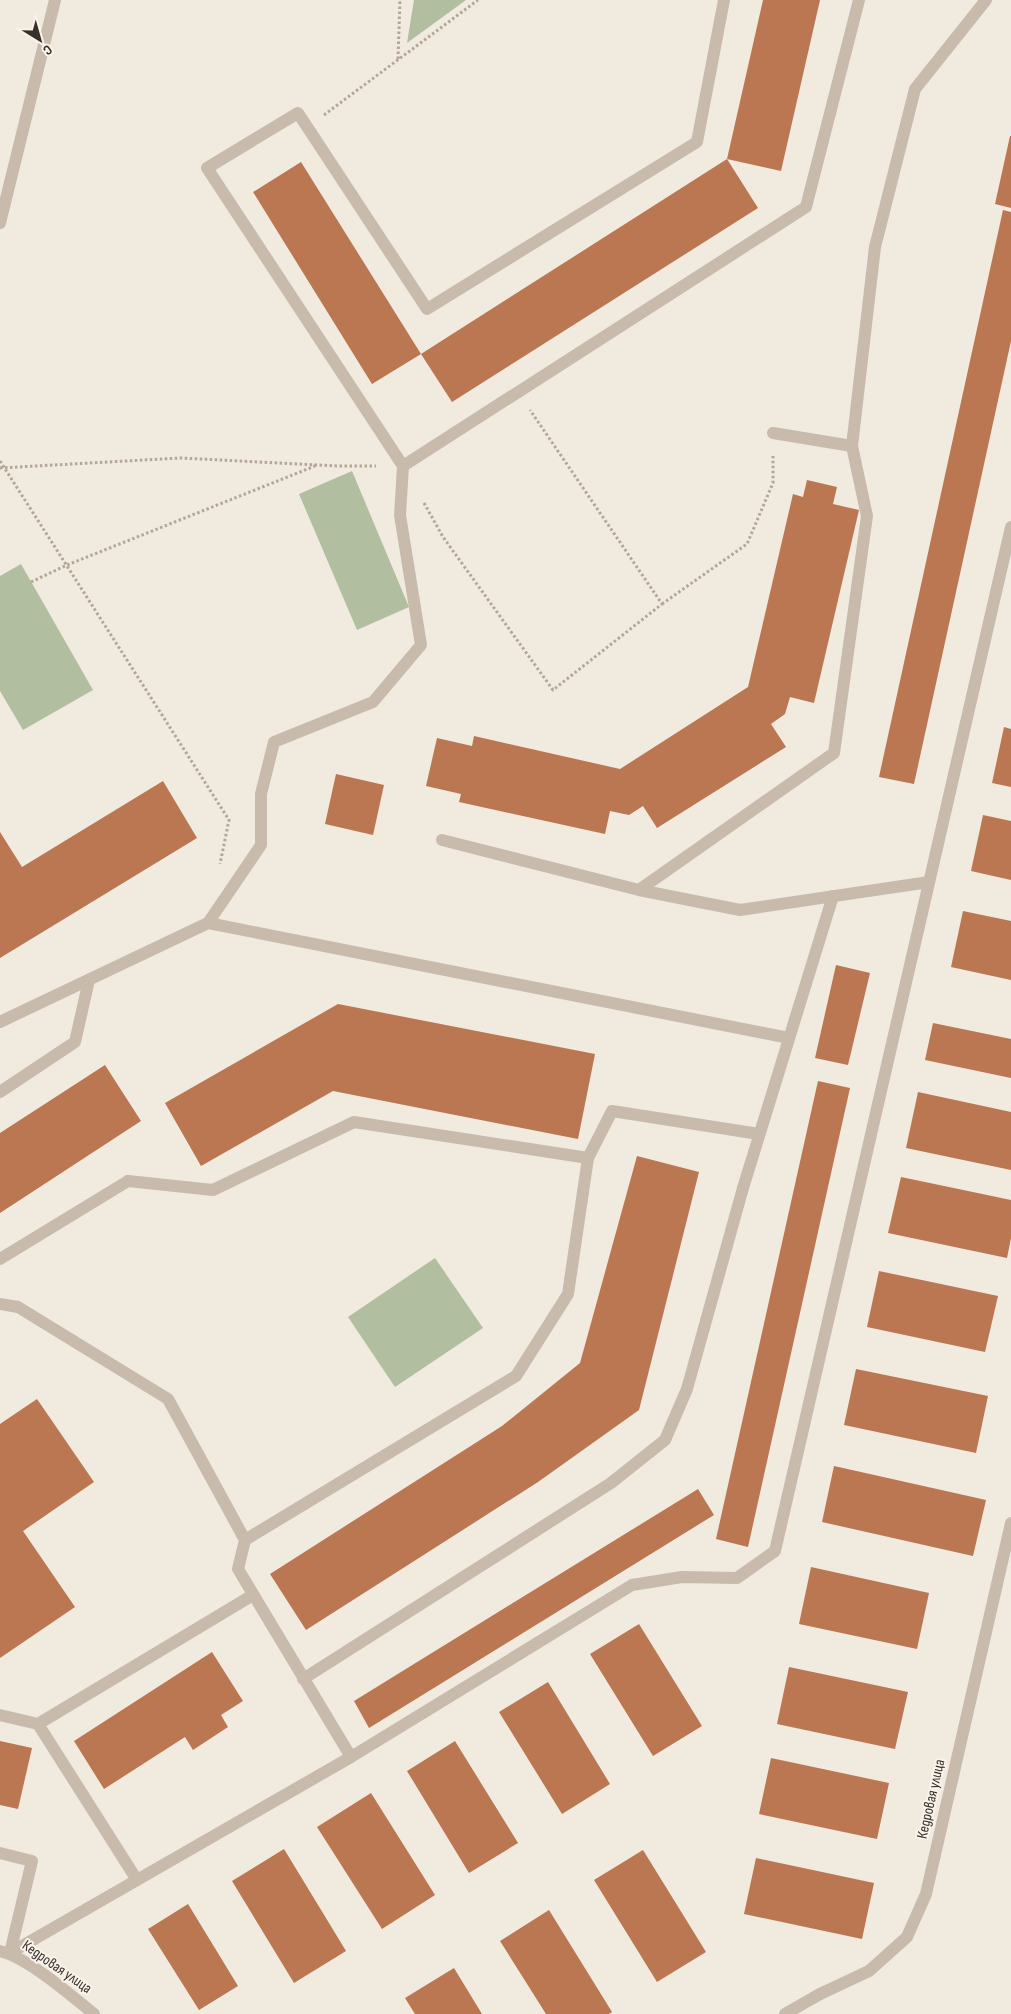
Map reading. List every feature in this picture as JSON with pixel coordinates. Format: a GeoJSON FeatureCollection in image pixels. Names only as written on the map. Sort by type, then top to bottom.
{"type":"FeatureCollection","features":[{"type":"Feature","properties":{"kind":"street"},"geometry":{"type":"LineString","coordinates":[[0,223],[55,0]]}},
{"type":"Feature","properties":{"kind":"street"},"geometry":{"type":"LineString","coordinates":[[0,1022],[208,923],[261,845],[261,794],[274,742],[373,702],[421,645],[400,515],[403,466],[207,168],[298,113],[427,309],[697,142],[724,0]]}},
{"type":"Feature","properties":{"kind":"street"},"geometry":{"type":"LineString","coordinates":[[403,466],[806,207],[859,0]]}},
{"type":"Feature","properties":{"kind":"street"},"geometry":{"type":"LineString","coordinates":[[639,890],[834,753],[867,516],[852,446],[875,247],[915,90],[986,0]]}},
{"type":"Feature","properties":{"kind":"street"},"geometry":{"type":"LineString","coordinates":[[773,433],[852,446]]}},
{"type":"Feature","properties":{"kind":"street"},"geometry":{"type":"LineString","coordinates":[[5,1952],[137,1880],[351,1757],[632,1585],[682,1577],[737,1578],[775,1551],[1011,527]]}},
{"type":"Feature","properties":{"kind":"street"},"geometry":{"type":"LineString","coordinates":[[442,840],[639,890],[740,910],[930,882]]}},
{"type":"Feature","properties":{"kind":"street"},"geometry":{"type":"LineString","coordinates":[[303,1679],[611,1483],[665,1440],[687,1389],[742,1188],[833,896]]}},
{"type":"Feature","properties":{"kind":"street"},"geometry":{"type":"LineString","coordinates":[[208,923],[789,1038]]}},
{"type":"Feature","properties":{"kind":"street"},"geometry":{"type":"LineString","coordinates":[[0,1092],[76,1042],[89,980]]}},
{"type":"Feature","properties":{"kind":"street"},"geometry":{"type":"LineString","coordinates":[[245,1540],[516,1376],[568,1294],[588,1158],[612,1111],[759,1134]]}},
{"type":"Feature","properties":{"kind":"street"},"geometry":{"type":"LineString","coordinates":[[0,1259],[128,1181],[213,1190],[354,1122],[588,1158]]}},
{"type":"Feature","properties":{"kind":"street"},"geometry":{"type":"LineString","coordinates":[[0,1304],[18,1307],[168,1399],[245,1540],[238,1569],[351,1757]]}},
{"type":"Feature","properties":{"kind":"street","name":"Кедровая улица"},"geometry":{"type":"LineString","coordinates":[[785,2014],[820,1994],[869,1971],[907,1937],[926,1894],[1011,1524]]}},
{"type":"Feature","properties":{"kind":"street"},"geometry":{"type":"LineString","coordinates":[[38,1724],[253,1595]]}},
{"type":"Feature","properties":{"kind":"street"},"geometry":{"type":"LineString","coordinates":[[0,1715],[38,1724],[137,1880]]}},
{"type":"Feature","properties":{"kind":"street"},"geometry":{"type":"LineString","coordinates":[[0,1853],[32,1860],[5,1952]]}},
{"type":"Feature","properties":{"kind":"street","name":"Кедровая улица"},"geometry":{"type":"LineString","coordinates":[[5,1952],[58,1985],[94,2014]]}},
{"type":"Feature","properties":{"kind":"path"},"geometry":{"type":"LineString","coordinates":[[398,59],[400,0]]}},
{"type":"Feature","properties":{"kind":"path"},"geometry":{"type":"LineString","coordinates":[[308,127],[478,0]]}},
{"type":"Feature","properties":{"kind":"path"},"geometry":{"type":"LineString","coordinates":[[518,392],[662,604]]}},
{"type":"Feature","properties":{"kind":"path"},"geometry":{"type":"LineString","coordinates":[[0,468],[180,458],[318,465],[403,466],[443,537],[553,690],[662,604],[747,544],[773,483],[773,433]]}},
{"type":"Feature","properties":{"kind":"path"},"geometry":{"type":"LineString","coordinates":[[0,461],[229,820],[220,867]]}},
{"type":"Feature","properties":{"kind":"path"},"geometry":{"type":"LineString","coordinates":[[31,582],[67,565],[318,465]]}},
{"type":"Feature","properties":{"kind":"green space"},"geometry":{"type":"Polygon","coordinates":[[[414,0],[466,0],[407,43],[414,0]]]}},
{"type":"Feature","properties":{"kind":"green space"},"geometry":{"type":"Polygon","coordinates":[[[352,471],[409,607],[357,630],[299,494],[352,471]]]}},
{"type":"Feature","properties":{"kind":"green space"},"geometry":{"type":"Polygon","coordinates":[[[21,564],[93,690],[23,730],[0,691],[0,576],[21,564]]]}},
{"type":"Feature","properties":{"kind":"green space"},"geometry":{"type":"Polygon","coordinates":[[[435,1258],[483,1328],[395,1387],[348,1317],[435,1258]]]}},
{"type":"Feature","properties":{"kind":"building"},"geometry":{"type":"Polygon","coordinates":[[[763,0],[820,0],[781,171],[727,159],[763,0]]]}},
{"type":"Feature","properties":{"kind":"building"},"geometry":{"type":"Polygon","coordinates":[[[1011,136],[1011,208],[995,204],[1011,136]]]}},
{"type":"Feature","properties":{"kind":"building"},"geometry":{"type":"Polygon","coordinates":[[[727,159],[758,208],[452,402],[421,354],[727,159]]]}},
{"type":"Feature","properties":{"kind":"building"},"geometry":{"type":"Polygon","coordinates":[[[301,162],[421,354],[372,384],[253,192],[301,162]]]}},
{"type":"Feature","properties":{"kind":"building"},"geometry":{"type":"Polygon","coordinates":[[[1003,210],[1011,212],[1011,341],[914,784],[879,777],[1003,210]]]}},
{"type":"Feature","properties":{"kind":"building"},"geometry":{"type":"Polygon","coordinates":[[[807,480],[837,487],[833,504],[859,510],[814,703],[790,697],[785,714],[771,724],[786,747],[657,828],[643,806],[629,815],[610,811],[605,834],[459,802],[461,794],[426,786],[437,738],[472,746],[474,736],[620,769],[748,687],[793,494],[803,497],[807,480]]]}},
{"type":"Feature","properties":{"kind":"building"},"geometry":{"type":"Polygon","coordinates":[[[1004,727],[1011,729],[1011,787],[992,783],[1004,727]]]}},
{"type":"Feature","properties":{"kind":"building"},"geometry":{"type":"Polygon","coordinates":[[[336,774],[384,785],[373,835],[325,824],[336,774]]]}},
{"type":"Feature","properties":{"kind":"building"},"geometry":{"type":"Polygon","coordinates":[[[163,781],[197,838],[0,958],[0,832],[22,867],[163,781]]]}},
{"type":"Feature","properties":{"kind":"building"},"geometry":{"type":"Polygon","coordinates":[[[983,815],[1011,821],[1011,880],[971,871],[983,815]]]}},
{"type":"Feature","properties":{"kind":"building"},"geometry":{"type":"Polygon","coordinates":[[[963,911],[1011,921],[1011,980],[951,967],[963,911]]]}},
{"type":"Feature","properties":{"kind":"building"},"geometry":{"type":"Polygon","coordinates":[[[836,965],[870,973],[848,1065],[815,1058],[836,965]]]}},
{"type":"Feature","properties":{"kind":"building"},"geometry":{"type":"Polygon","coordinates":[[[338,1004],[595,1054],[578,1139],[333,1091],[201,1166],[165,1103],[338,1004]]]}},
{"type":"Feature","properties":{"kind":"building"},"geometry":{"type":"Polygon","coordinates":[[[933,1023],[1011,1039],[1011,1078],[925,1060],[933,1023]]]}},
{"type":"Feature","properties":{"kind":"building"},"geometry":{"type":"Polygon","coordinates":[[[105,1065],[141,1121],[0,1213],[0,1133],[105,1065]]]}},
{"type":"Feature","properties":{"kind":"building"},"geometry":{"type":"Polygon","coordinates":[[[818,1081],[850,1088],[748,1547],[716,1539],[818,1081]]]}},
{"type":"Feature","properties":{"kind":"building"},"geometry":{"type":"Polygon","coordinates":[[[918,1092],[1011,1112],[1011,1170],[906,1148],[918,1092]]]}},
{"type":"Feature","properties":{"kind":"building"},"geometry":{"type":"Polygon","coordinates":[[[637,1156],[699,1172],[639,1410],[538,1482],[306,1630],[270,1574],[502,1426],[580,1363],[637,1156]]]}},
{"type":"Feature","properties":{"kind":"building"},"geometry":{"type":"Polygon","coordinates":[[[901,1177],[1011,1200],[1011,1238],[1007,1258],[888,1233],[901,1177]]]}},
{"type":"Feature","properties":{"kind":"building"},"geometry":{"type":"Polygon","coordinates":[[[879,1271],[998,1296],[985,1352],[867,1327],[879,1271]]]}},
{"type":"Feature","properties":{"kind":"building"},"geometry":{"type":"Polygon","coordinates":[[[856,1369],[988,1396],[976,1453],[844,1425],[856,1369]]]}},
{"type":"Feature","properties":{"kind":"building"},"geometry":{"type":"Polygon","coordinates":[[[37,1399],[94,1482],[23,1531],[75,1607],[0,1658],[0,1424],[37,1399]]]}},
{"type":"Feature","properties":{"kind":"building"},"geometry":{"type":"Polygon","coordinates":[[[834,1466],[986,1500],[973,1556],[822,1522],[834,1466]]]}},
{"type":"Feature","properties":{"kind":"building"},"geometry":{"type":"Polygon","coordinates":[[[698,1489],[714,1515],[369,1728],[354,1701],[698,1489]]]}},
{"type":"Feature","properties":{"kind":"building"},"geometry":{"type":"Polygon","coordinates":[[[811,1567],[929,1593],[917,1649],[799,1624],[811,1567]]]}},
{"type":"Feature","properties":{"kind":"building"},"geometry":{"type":"Polygon","coordinates":[[[639,1624],[702,1726],[653,1756],[590,1654],[639,1624]]]}},
{"type":"Feature","properties":{"kind":"building"},"geometry":{"type":"Polygon","coordinates":[[[212,1652],[243,1701],[221,1715],[228,1727],[193,1750],[185,1737],[104,1789],[74,1741],[212,1652]]]}},
{"type":"Feature","properties":{"kind":"building"},"geometry":{"type":"Polygon","coordinates":[[[789,1667],[908,1692],[895,1749],[777,1724],[789,1667]]]}},
{"type":"Feature","properties":{"kind":"building"},"geometry":{"type":"Polygon","coordinates":[[[548,1682],[610,1784],[562,1814],[499,1712],[548,1682]]]}},
{"type":"Feature","properties":{"kind":"building"},"geometry":{"type":"Polygon","coordinates":[[[0,1741],[32,1748],[18,1809],[0,1805],[0,1741]]]}},
{"type":"Feature","properties":{"kind":"building"},"geometry":{"type":"Polygon","coordinates":[[[455,1741],[518,1843],[469,1873],[407,1771],[455,1741]]]}},
{"type":"Feature","properties":{"kind":"building"},"geometry":{"type":"Polygon","coordinates":[[[771,1758],[889,1783],[877,1839],[759,1814],[771,1758]]]}},
{"type":"Feature","properties":{"kind":"building"},"geometry":{"type":"Polygon","coordinates":[[[371,1793],[435,1895],[382,1929],[317,1827],[371,1793]]]}},
{"type":"Feature","properties":{"kind":"building"},"geometry":{"type":"Polygon","coordinates":[[[284,1849],[346,1951],[294,1983],[232,1881],[284,1849]]]}},
{"type":"Feature","properties":{"kind":"building"},"geometry":{"type":"Polygon","coordinates":[[[643,1850],[706,1952],[657,1982],[594,1880],[643,1850]]]}},
{"type":"Feature","properties":{"kind":"building"},"geometry":{"type":"Polygon","coordinates":[[[756,1858],[874,1883],[862,1939],[744,1914],[756,1858]]]}},
{"type":"Feature","properties":{"kind":"building"},"geometry":{"type":"Polygon","coordinates":[[[188,1904],[238,1986],[199,2010],[148,1929],[188,1904]]]}},
{"type":"Feature","properties":{"kind":"building"},"geometry":{"type":"Polygon","coordinates":[[[549,1910],[612,2012],[609,2014],[546,2014],[500,1941],[549,1910]]]}},
{"type":"Feature","properties":{"kind":"building"},"geometry":{"type":"Polygon","coordinates":[[[454,1968],[482,2014],[415,2014],[405,1998],[454,1968]]]}}]}
